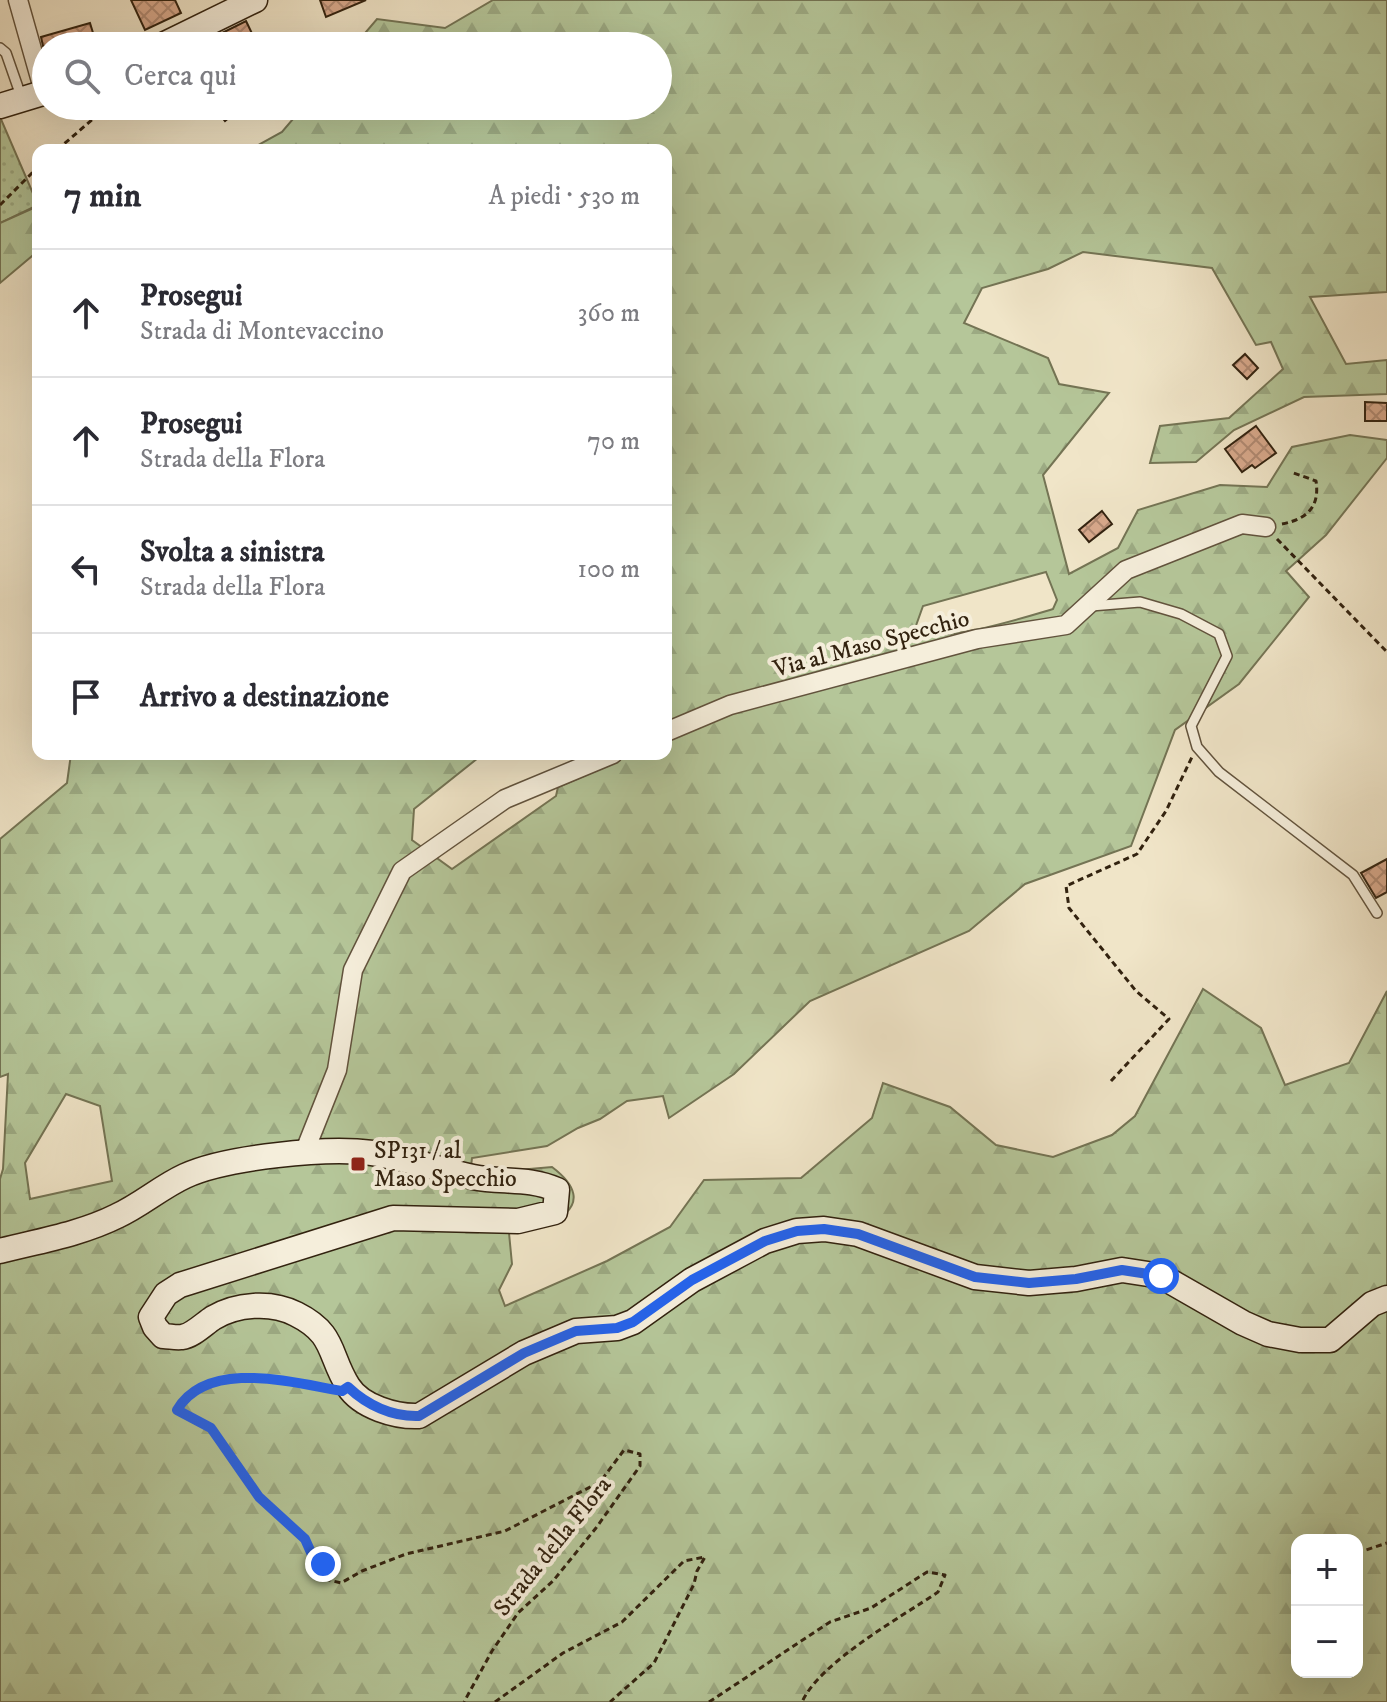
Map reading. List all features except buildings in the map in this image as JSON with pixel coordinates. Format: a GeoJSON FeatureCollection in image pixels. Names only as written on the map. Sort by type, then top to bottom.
{"type":"FeatureCollection","features":[{"type":"Feature","properties":{"kind":"street"},"geometry":{"type":"LineString","coordinates":[[18,0],[28,97]]}},
{"type":"Feature","properties":{"kind":"street"},"geometry":{"type":"LineString","coordinates":[[190,32],[255,0]]}},
{"type":"Feature","properties":{"kind":"street","name":"Via al Maso Specchio"},"geometry":{"type":"LineString","coordinates":[[672,729],[730,705],[931,651],[977,639],[1066,625],[1126,570],[1242,524],[1266,527]]}},
{"type":"Feature","properties":{"kind":"street"},"geometry":{"type":"LineString","coordinates":[[304,1153],[337,1070],[353,970],[402,871],[505,799],[599,760]]}},
{"type":"Feature","properties":{"kind":"street"},"geometry":{"type":"LineString","coordinates":[[0,1251],[93,1227],[119,1216],[187,1175],[243,1159],[304,1153],[368,1152],[474,1177],[533,1181],[557,1190],[555,1212],[518,1221],[393,1218],[180,1285],[166,1294],[151,1317],[163,1336],[184,1338],[217,1316],[239,1307],[269,1306],[294,1313],[322,1331],[348,1387],[373,1406],[405,1417],[419,1416],[524,1353],[576,1331],[617,1328],[633,1322],[692,1280],[765,1241],[797,1231],[824,1229],[858,1234],[975,1277],[1029,1283],[1076,1279],[1122,1270],[1161,1276],[1243,1323],[1268,1334],[1300,1340],[1330,1340],[1372,1304],[1387,1298]]}},
{"type":"Feature","properties":{"kind":"lane"},"geometry":{"type":"LineString","coordinates":[[0,48],[6,53],[28,97]]}},
{"type":"Feature","properties":{"kind":"lane","name":"Via al Maso Specchio"},"geometry":{"type":"LineString","coordinates":[[1087,606],[1140,602],[1181,614],[1219,634],[1227,656],[1191,726],[1197,747]]}},
{"type":"Feature","properties":{"kind":"lane"},"geometry":{"type":"LineString","coordinates":[[1197,747],[1219,772],[1353,875],[1377,913]]}},
{"type":"Feature","properties":{"kind":"path"},"geometry":{"type":"LineString","coordinates":[[64,144],[92,120]]}},
{"type":"Feature","properties":{"kind":"path"},"geometry":{"type":"LineString","coordinates":[[0,205],[32,173]]}},
{"type":"Feature","properties":{"kind":"path"},"geometry":{"type":"LineString","coordinates":[[1266,527],[1292,522],[1314,507],[1318,497],[1316,481],[1291,472]]}},
{"type":"Feature","properties":{"kind":"path"},"geometry":{"type":"LineString","coordinates":[[1266,527],[1387,652]]}},
{"type":"Feature","properties":{"kind":"path"},"geometry":{"type":"LineString","coordinates":[[1111,1081],[1169,1019],[1136,991],[1069,908],[1066,886],[1137,854],[1166,811],[1197,747]]}},
{"type":"Feature","properties":{"kind":"path","name":"Strada della Flora"},"geometry":{"type":"LineString","coordinates":[[348,1387],[342,1391],[261,1376],[226,1380],[186,1395],[177,1410],[211,1428],[259,1497],[305,1539],[313,1557],[324,1566],[329,1580],[341,1583],[362,1571],[406,1554],[505,1531],[600,1482],[624,1450],[640,1454],[640,1466],[596,1528],[553,1581],[518,1613],[492,1651],[464,1702]]}},
{"type":"Feature","properties":{"kind":"path"},"geometry":{"type":"LineString","coordinates":[[1363,1551],[1387,1543]]}},
{"type":"Feature","properties":{"kind":"path"},"geometry":{"type":"LineString","coordinates":[[495,1702],[563,1653],[622,1622],[684,1561],[705,1557],[654,1663],[610,1702]]}},
{"type":"Feature","properties":{"kind":"path"},"geometry":{"type":"LineString","coordinates":[[709,1702],[830,1622],[871,1608],[927,1572],[945,1575],[938,1592],[828,1668],[807,1690],[802,1702]]}},
{"type":"Feature","properties":{"kind":"green space"},"geometry":{"type":"Polygon","coordinates":[[[493,0],[1387,0],[1387,292],[1310,297],[1346,364],[1387,360],[1387,394],[1304,397],[1234,430],[1196,462],[1150,463],[1160,426],[1229,418],[1283,369],[1271,342],[1256,345],[1212,268],[1083,252],[1048,269],[982,288],[964,323],[1048,358],[1059,384],[1109,393],[1043,475],[1069,574],[1118,548],[1138,510],[1220,485],[1267,487],[1292,447],[1350,435],[1387,440],[1387,458],[1326,535],[1286,571],[1309,597],[1239,684],[1175,730],[1131,846],[1025,884],[969,931],[810,1001],[734,1074],[669,1118],[663,1096],[627,1101],[600,1119],[547,1146],[472,1158],[471,1167],[518,1170],[552,1167],[567,1181],[573,1194],[572,1204],[565,1214],[554,1221],[509,1233],[512,1264],[499,1290],[505,1306],[607,1261],[670,1227],[704,1180],[801,1178],[872,1118],[883,1083],[950,1107],[996,1145],[1053,1157],[1112,1135],[1135,1116],[1203,989],[1261,1028],[1285,1085],[1349,1063],[1387,991],[1387,1702],[0,1702],[0,1179],[8,1074],[0,1077],[0,839],[67,783],[70,760],[475,760],[414,809],[412,840],[452,869],[556,796],[558,787],[619,760],[672,760],[672,144],[260,144],[282,132],[292,120],[672,120],[672,32],[366,32],[377,19],[445,28],[493,0]],[[1046,572],[923,606],[913,634],[964,632],[1053,609],[1057,600],[1046,572]],[[66,1094],[25,1163],[30,1199],[112,1181],[100,1106],[66,1094]]]}},
{"type":"Feature","properties":{"kind":"green space"},"geometry":{"type":"Polygon","coordinates":[[[0,117],[32,191],[32,208],[0,223],[0,117]]]}},
{"type":"Feature","properties":{"kind":"green space"},"geometry":{"type":"Polygon","coordinates":[[[32,209],[32,256],[0,283],[0,223],[32,209]]]}},
{"type":"Feature","properties":{"kind":"place","name":"SP131 / al Maso Specchio"},"geometry":{"type":"Point","coordinates":[358,1164]}},
{"type":"Feature","properties":{"kind":"route"},"geometry":{"type":"LineString","coordinates":[[323,1564],[313,1557],[305,1539],[259,1497],[211,1428],[177,1410],[186,1395],[226,1380],[261,1376],[342,1391],[348,1387],[373,1406],[405,1417],[419,1416],[524,1353],[576,1331],[617,1328],[633,1322],[692,1280],[765,1241],[797,1231],[824,1229],[858,1234],[975,1277],[1029,1283],[1076,1279],[1122,1270],[1161,1276]]}}]}
